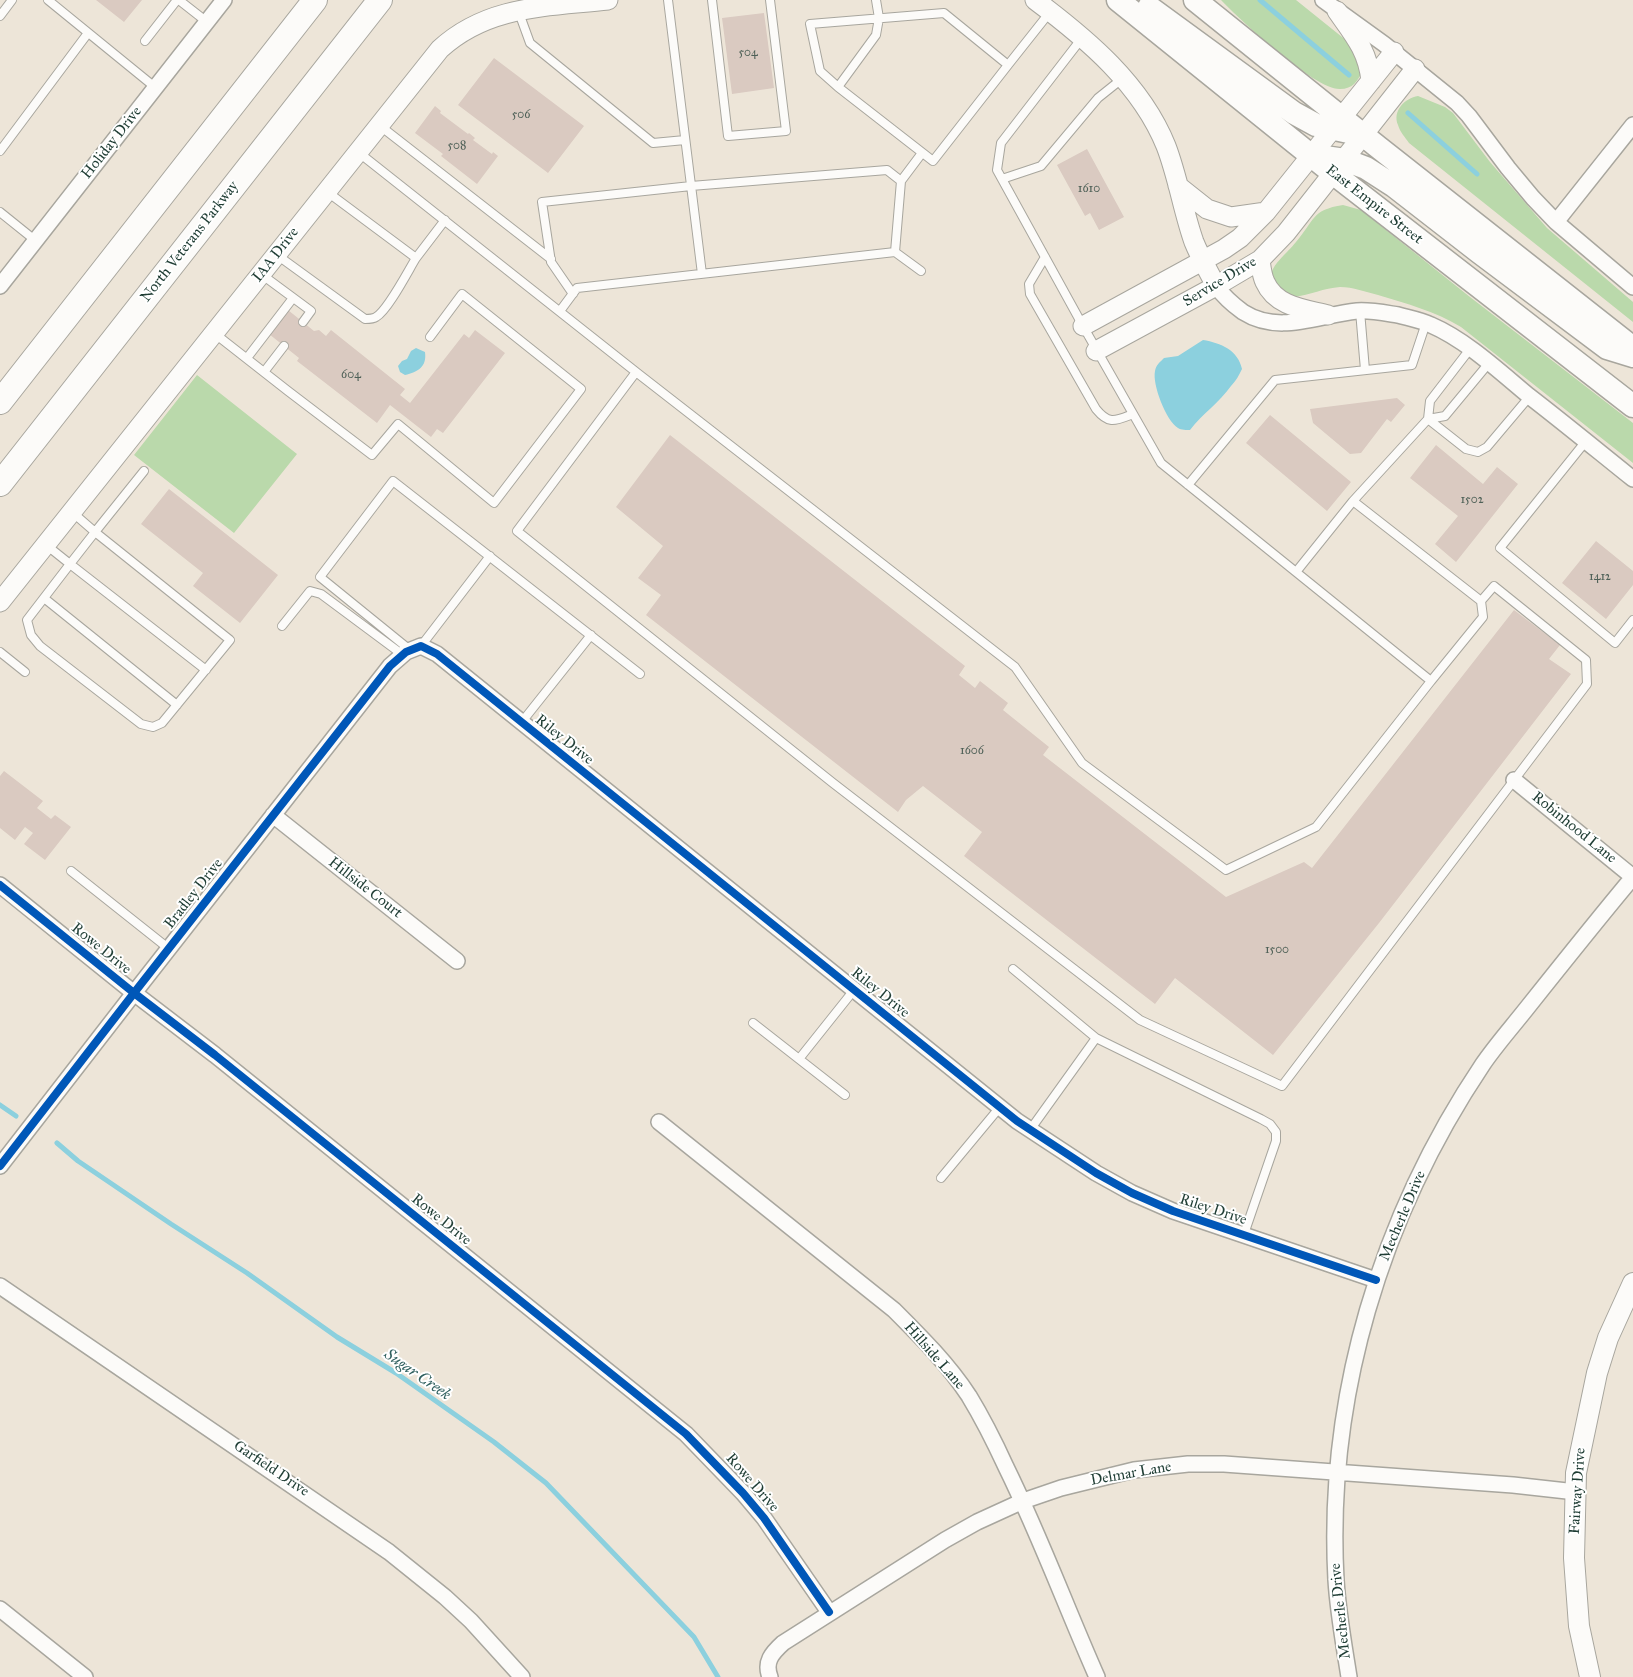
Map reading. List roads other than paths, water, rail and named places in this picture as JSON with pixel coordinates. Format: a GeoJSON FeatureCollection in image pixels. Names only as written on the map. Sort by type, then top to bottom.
{"type":"FeatureCollection","features":[{"type":"Feature","properties":{"kind":"highway"},"geometry":{"type":"LineString","coordinates":[[0,402],[315,0]]}},
{"type":"Feature","properties":{"kind":"highway","name":"North Veterans Parkway"},"geometry":{"type":"LineString","coordinates":[[0,484],[380,0]]}},
{"type":"Feature","properties":{"kind":"main road","name":"East Empire Street"},"geometry":{"type":"LineString","coordinates":[[1118,0],[1311,155],[1339,167],[1633,406]]}},
{"type":"Feature","properties":{"kind":"main road"},"geometry":{"type":"LineString","coordinates":[[1138,0],[1294,113],[1316,125],[1337,123]]}},
{"type":"Feature","properties":{"kind":"main road"},"geometry":{"type":"LineString","coordinates":[[1195,0],[1337,123],[1364,136],[1633,348]]}},
{"type":"Feature","properties":{"kind":"main road"},"geometry":{"type":"LineString","coordinates":[[1339,167],[1366,168],[1394,186],[1608,348],[1633,356]]}},
{"type":"Feature","properties":{"kind":"main road","name":"Fairway Drive"},"geometry":{"type":"LineString","coordinates":[[1590,1677],[1579,1626],[1574,1558],[1576,1492],[1580,1453],[1597,1373],[1608,1338],[1633,1283]]}},
{"type":"Feature","properties":{"kind":"street","name":"Holiday Drive"},"geometry":{"type":"LineString","coordinates":[[0,286],[224,0]]}},
{"type":"Feature","properties":{"kind":"street","name":"IAA Drive"},"geometry":{"type":"LineString","coordinates":[[0,602],[429,62],[451,39],[484,20],[518,10],[608,0]]}},
{"type":"Feature","properties":{"kind":"street"},"geometry":{"type":"LineString","coordinates":[[1035,0],[1082,38],[1123,78],[1136,94],[1156,126],[1166,147],[1194,241],[1216,286],[1234,306],[1254,318],[1268,323],[1300,322],[1328,315],[1360,311],[1392,314],[1426,323],[1470,348],[1633,479]]}},
{"type":"Feature","properties":{"kind":"street"},"geometry":{"type":"LineString","coordinates":[[1330,6],[1394,52],[1457,103],[1508,168],[1556,222],[1631,281]]}},
{"type":"Feature","properties":{"kind":"street"},"geometry":{"type":"LineString","coordinates":[[1330,6],[1364,51],[1371,81]]}},
{"type":"Feature","properties":{"kind":"street","name":"Service Drive"},"geometry":{"type":"LineString","coordinates":[[1082,326],[1240,238],[1266,212],[1394,52]]}},
{"type":"Feature","properties":{"kind":"street","name":"Service Drive"},"geometry":{"type":"LineString","coordinates":[[1096,351],[1260,260],[1286,233],[1415,69]]}},
{"type":"Feature","properties":{"kind":"street"},"geometry":{"type":"LineString","coordinates":[[1556,222],[1633,125]]}},
{"type":"Feature","properties":{"kind":"street"},"geometry":{"type":"LineString","coordinates":[[1178,186],[1207,209],[1231,218],[1266,212]]}},
{"type":"Feature","properties":{"kind":"street"},"geometry":{"type":"LineString","coordinates":[[1260,260],[1264,281],[1271,293],[1286,305],[1328,315]]}},
{"type":"Feature","properties":{"kind":"street","name":"Riley Drive"},"geometry":{"type":"LineString","coordinates":[[413,650],[437,654],[1000,1107],[1030,1130],[1088,1168],[1132,1193],[1173,1211],[1376,1280]]}},
{"type":"Feature","properties":{"kind":"street","name":"Bradley Drive"},"geometry":{"type":"LineString","coordinates":[[0,1166],[168,948],[390,666],[413,650]]}},
{"type":"Feature","properties":{"kind":"street","name":"Robinhood Lane"},"geometry":{"type":"LineString","coordinates":[[1514,780],[1633,877]]}},
{"type":"Feature","properties":{"kind":"street","name":"Hillside Court"},"geometry":{"type":"LineString","coordinates":[[273,815],[457,961]]}},
{"type":"Feature","properties":{"kind":"street","name":"Mecherle Drive"},"geometry":{"type":"LineString","coordinates":[[1349,1677],[1336,1581],[1336,1471],[1350,1378],[1376,1280],[1396,1224],[1412,1188],[1455,1107],[1485,1062],[1633,877]]}},
{"type":"Feature","properties":{"kind":"street","name":"Rowe Drive"},"geometry":{"type":"LineString","coordinates":[[0,885],[134,993],[215,1055],[686,1434],[744,1493],[764,1518],[829,1612]]}},
{"type":"Feature","properties":{"kind":"street","name":"Hillside Lane"},"geometry":{"type":"LineString","coordinates":[[658,1122],[894,1310],[919,1334],[946,1365],[969,1396],[1023,1501],[1097,1677]]}},
{"type":"Feature","properties":{"kind":"street","name":"Garfield Drive"},"geometry":{"type":"LineString","coordinates":[[0,1286],[389,1552],[445,1597],[471,1621],[522,1677]]}},
{"type":"Feature","properties":{"kind":"street","name":"Delmar Lane"},"geometry":{"type":"LineString","coordinates":[[769,1670],[775,1651],[783,1643],[829,1612],[977,1522],[1023,1501],[1061,1488],[1134,1470],[1188,1464],[1224,1464],[1513,1485],[1576,1492]]}},
{"type":"Feature","properties":{"kind":"street"},"geometry":{"type":"LineString","coordinates":[[0,1609],[84,1677]]}},
{"type":"Feature","properties":{"kind":"lane"},"geometry":{"type":"LineString","coordinates":[[0,16],[12,0]]}},
{"type":"Feature","properties":{"kind":"lane"},"geometry":{"type":"LineString","coordinates":[[48,0],[156,88]]}},
{"type":"Feature","properties":{"kind":"lane"},"geometry":{"type":"LineString","coordinates":[[145,41],[178,0],[207,22]]}},
{"type":"Feature","properties":{"kind":"lane"},"geometry":{"type":"LineString","coordinates":[[668,0],[702,274]]}},
{"type":"Feature","properties":{"kind":"lane"},"geometry":{"type":"LineString","coordinates":[[712,0],[728,136],[786,131],[770,0]]}},
{"type":"Feature","properties":{"kind":"lane"},"geometry":{"type":"LineString","coordinates":[[838,87],[876,35],[879,18],[876,0]]}},
{"type":"Feature","properties":{"kind":"lane"},"geometry":{"type":"LineString","coordinates":[[518,10],[530,43],[653,142],[685,140]]}},
{"type":"Feature","properties":{"kind":"lane"},"geometry":{"type":"LineString","coordinates":[[1008,65],[944,13],[810,24],[820,72],[933,161],[1050,12]]}},
{"type":"Feature","properties":{"kind":"lane"},"geometry":{"type":"LineString","coordinates":[[0,152],[88,33]]}},
{"type":"Feature","properties":{"kind":"lane"},"geometry":{"type":"LineString","coordinates":[[1082,38],[1001,143],[997,170],[1082,326],[1160,463],[1431,681]]}},
{"type":"Feature","properties":{"kind":"lane"},"geometry":{"type":"LineString","coordinates":[[1002,179],[1041,166],[1098,98],[1123,78]]}},
{"type":"Feature","properties":{"kind":"lane"},"geometry":{"type":"LineString","coordinates":[[379,125],[551,259],[573,294]]}},
{"type":"Feature","properties":{"kind":"lane"},"geometry":{"type":"LineString","coordinates":[[358,152],[636,372],[1015,667],[1082,763],[1226,870],[1316,827],[1483,617],[1481,601],[1353,501]]}},
{"type":"Feature","properties":{"kind":"lane"},"geometry":{"type":"LineString","coordinates":[[895,252],[901,181],[922,153]]}},
{"type":"Feature","properties":{"kind":"lane"},"geometry":{"type":"LineString","coordinates":[[551,259],[542,202],[691,186],[887,170],[901,181]]}},
{"type":"Feature","properties":{"kind":"lane"},"geometry":{"type":"LineString","coordinates":[[326,191],[416,258]]}},
{"type":"Feature","properties":{"kind":"lane"},"geometry":{"type":"LineString","coordinates":[[0,212],[36,241]]}},
{"type":"Feature","properties":{"kind":"lane"},"geometry":{"type":"LineString","coordinates":[[276,255],[365,318],[370,319],[378,316],[392,298],[416,258],[444,220]]}},
{"type":"Feature","properties":{"kind":"lane"},"geometry":{"type":"LineString","coordinates":[[560,311],[577,288],[895,252],[921,272]]}},
{"type":"Feature","properties":{"kind":"lane"},"geometry":{"type":"LineString","coordinates":[[1045,257],[1029,284],[1030,294],[1096,409],[1104,418],[1114,421],[1133,414]]}},
{"type":"Feature","properties":{"kind":"lane"},"geometry":{"type":"LineString","coordinates":[[261,274],[311,311],[303,322]]}},
{"type":"Feature","properties":{"kind":"lane"},"geometry":{"type":"LineString","coordinates":[[214,333],[372,455],[398,424],[494,503],[581,390],[462,294],[430,337]]}},
{"type":"Feature","properties":{"kind":"lane"},"geometry":{"type":"LineString","coordinates":[[247,358],[293,298]]}},
{"type":"Feature","properties":{"kind":"lane"},"geometry":{"type":"LineString","coordinates":[[1360,311],[1365,370]]}},
{"type":"Feature","properties":{"kind":"lane"},"geometry":{"type":"LineString","coordinates":[[1188,485],[1275,380],[1412,365],[1426,323]]}},
{"type":"Feature","properties":{"kind":"lane"},"geometry":{"type":"LineString","coordinates":[[264,372],[284,346]]}},
{"type":"Feature","properties":{"kind":"lane"},"geometry":{"type":"LineString","coordinates":[[1296,572],[1353,501],[1428,419],[1430,401],[1470,348]]}},
{"type":"Feature","properties":{"kind":"lane"},"geometry":{"type":"LineString","coordinates":[[1428,419],[1446,416],[1489,364]]}},
{"type":"Feature","properties":{"kind":"lane"},"geometry":{"type":"LineString","coordinates":[[636,372],[517,531],[834,783],[1140,1020],[1282,1086],[1587,684],[1586,660],[1494,586],[1481,601]]}},
{"type":"Feature","properties":{"kind":"lane"},"geometry":{"type":"LineString","coordinates":[[1428,419],[1466,449],[1478,452],[1487,448],[1530,396]]}},
{"type":"Feature","properties":{"kind":"lane"},"geometry":{"type":"LineString","coordinates":[[1586,441],[1500,548],[1615,643],[1633,620]]}},
{"type":"Feature","properties":{"kind":"lane"},"geometry":{"type":"LineString","coordinates":[[72,512],[96,532],[230,640],[162,723],[152,727],[141,724],[40,646],[31,635],[27,620],[70,564],[96,532],[144,471]]}},
{"type":"Feature","properties":{"kind":"lane"},"geometry":{"type":"LineString","coordinates":[[413,650],[320,577],[393,480],[640,674]]}},
{"type":"Feature","properties":{"kind":"lane"},"geometry":{"type":"LineString","coordinates":[[46,544],[206,670]]}},
{"type":"Feature","properties":{"kind":"lane"},"geometry":{"type":"LineString","coordinates":[[413,650],[490,556]]}},
{"type":"Feature","properties":{"kind":"lane"},"geometry":{"type":"LineString","coordinates":[[282,626],[310,591],[321,594],[413,650]]}},
{"type":"Feature","properties":{"kind":"lane"},"geometry":{"type":"LineString","coordinates":[[44,598],[177,705]]}},
{"type":"Feature","properties":{"kind":"lane"},"geometry":{"type":"LineString","coordinates":[[521,723],[591,635]]}},
{"type":"Feature","properties":{"kind":"lane"},"geometry":{"type":"LineString","coordinates":[[0,652],[25,672]]}},
{"type":"Feature","properties":{"kind":"lane"},"geometry":{"type":"LineString","coordinates":[[71,871],[168,948]]}},
{"type":"Feature","properties":{"kind":"lane"},"geometry":{"type":"LineString","coordinates":[[1013,969],[1096,1038],[1238,1106],[1270,1124],[1276,1132],[1276,1141],[1244,1234]]}},
{"type":"Feature","properties":{"kind":"lane"},"geometry":{"type":"LineString","coordinates":[[799,1059],[854,990]]}},
{"type":"Feature","properties":{"kind":"lane"},"geometry":{"type":"LineString","coordinates":[[753,1023],[844,1095]]}},
{"type":"Feature","properties":{"kind":"lane"},"geometry":{"type":"LineString","coordinates":[[1030,1130],[1096,1038]]}},
{"type":"Feature","properties":{"kind":"lane"},"geometry":{"type":"LineString","coordinates":[[941,1178],[1000,1107]]}},
{"type":"Feature","properties":{"kind":"water"},"geometry":{"type":"Polygon","coordinates":[[[1203,340],[1228,348],[1237,357],[1242,369],[1226,392],[1190,430],[1181,429],[1173,424],[1161,402],[1156,384],[1156,369],[1164,358],[1178,356],[1203,340]]]}},
{"type":"Feature","properties":{"kind":"water"},"geometry":{"type":"Polygon","coordinates":[[[416,348],[425,352],[425,362],[418,370],[405,375],[400,372],[398,366],[416,348]]]}},
{"type":"Feature","properties":{"kind":"waterway"},"geometry":{"type":"LineString","coordinates":[[1260,0],[1349,75]]}},
{"type":"Feature","properties":{"kind":"waterway"},"geometry":{"type":"LineString","coordinates":[[1408,113],[1477,174]]}},
{"type":"Feature","properties":{"kind":"waterway","name":"Sugar Creek"},"geometry":{"type":"LineString","coordinates":[[0,1105],[16,1116]]}},
{"type":"Feature","properties":{"kind":"waterway","name":"Sugar Creek"},"geometry":{"type":"LineString","coordinates":[[57,1143],[78,1161],[247,1273],[337,1337],[396,1373],[494,1442],[546,1483],[694,1637],[718,1677]]}}]}
